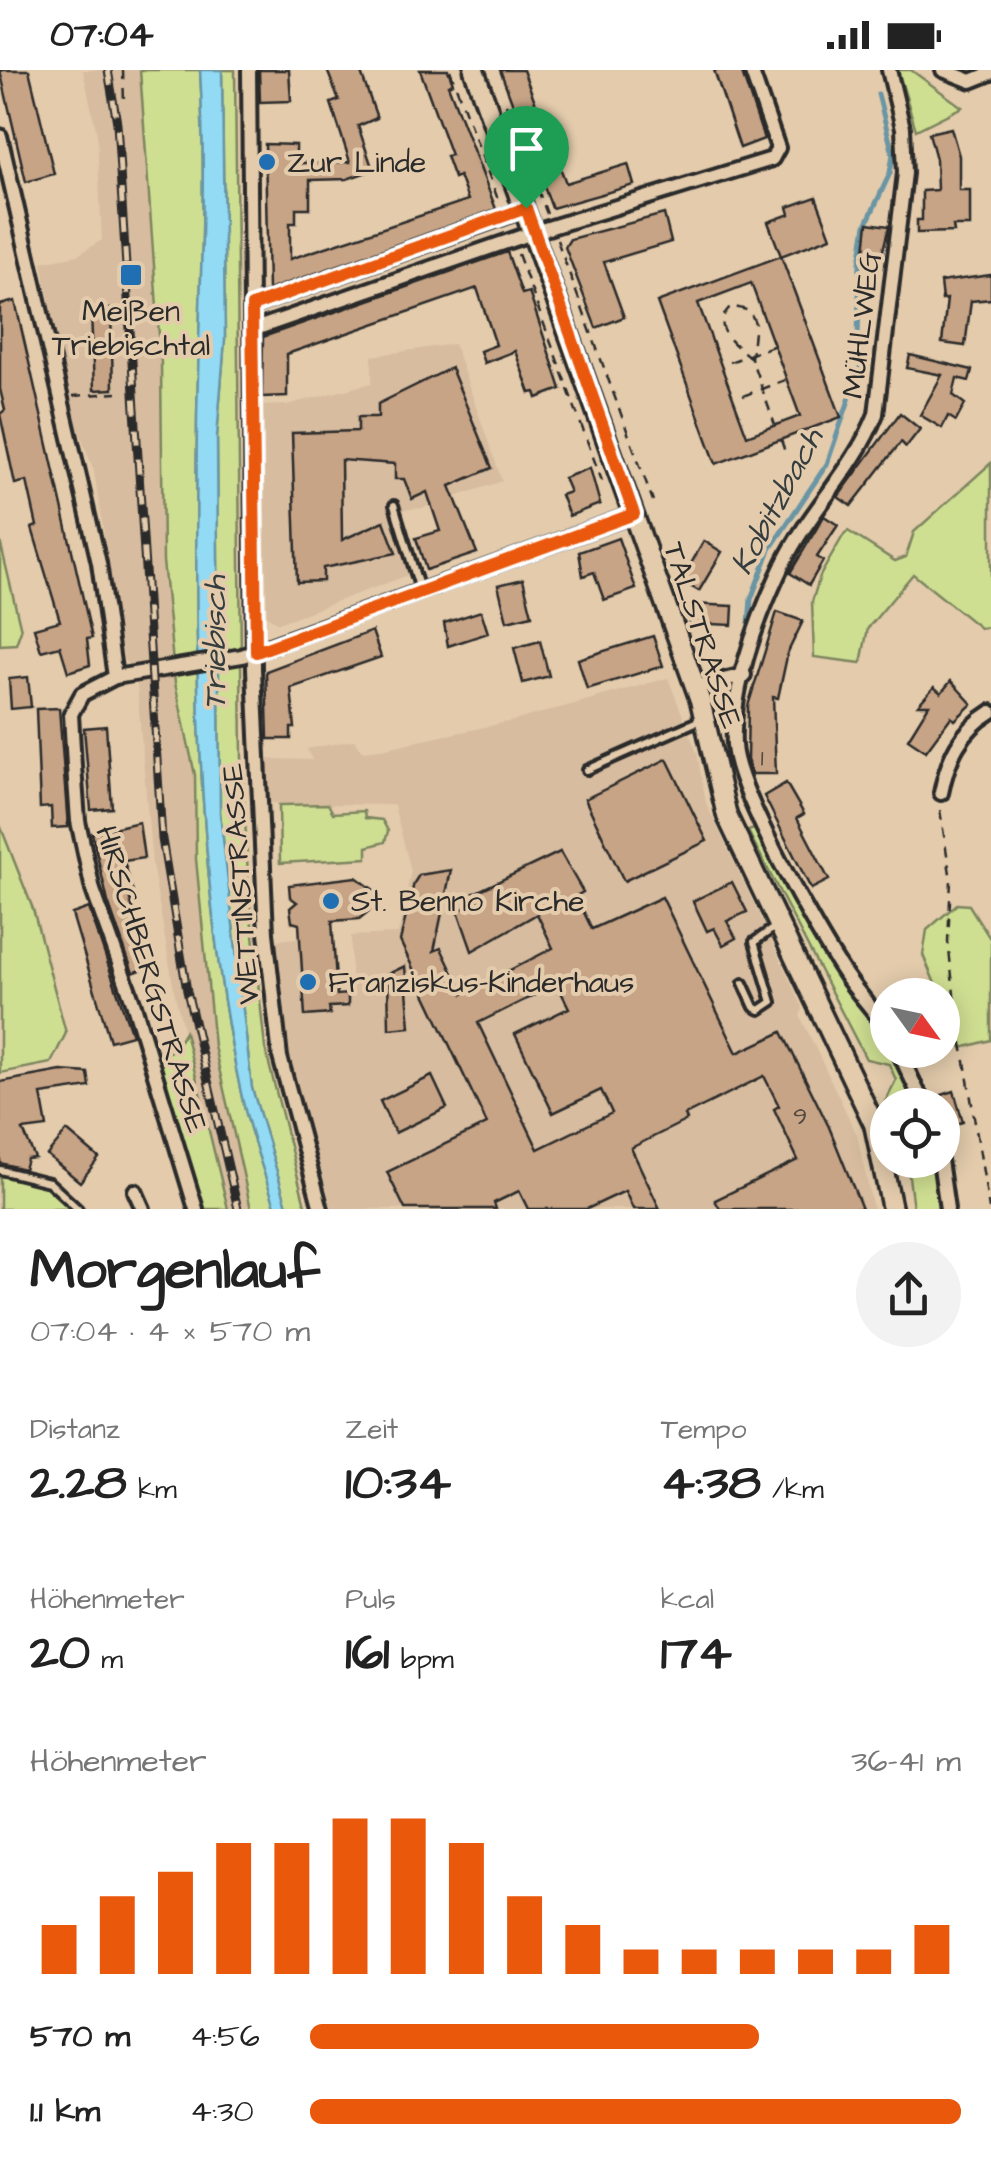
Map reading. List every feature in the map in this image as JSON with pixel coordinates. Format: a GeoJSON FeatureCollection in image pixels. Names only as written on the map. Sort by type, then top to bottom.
{"type":"FeatureCollection","features":[{"type":"Feature","properties":{"kind":"main road","name":"TALSTRASSE"},"geometry":{"type":"LineString","coordinates":[[474,70],[526,208],[543,229],[634,514],[706,718],[727,816],[874,1124],[892,1209]]}},
{"type":"Feature","properties":{"kind":"street","name":"WETTINSTRASSE"},"geometry":{"type":"LineString","coordinates":[[249,70],[249,654],[258,804],[275,1034],[321,1209]]}},
{"type":"Feature","properties":{"kind":"street"},"geometry":{"type":"LineString","coordinates":[[252,330],[543,229],[772,158],[778,148],[752,70]]}},
{"type":"Feature","properties":{"kind":"street","name":"MÜHLWEG"},"geometry":{"type":"LineString","coordinates":[[734,746],[744,675],[782,567],[862,445],[876,414],[905,173],[903,128],[889,70]]}},
{"type":"Feature","properties":{"kind":"street"},"geometry":{"type":"LineString","coordinates":[[943,70],[971,82],[991,72]]}},
{"type":"Feature","properties":{"kind":"street"},"geometry":{"type":"LineString","coordinates":[[0,136],[100,563],[115,677],[192,667],[249,654],[634,514]]}},
{"type":"Feature","properties":{"kind":"street"},"geometry":{"type":"LineString","coordinates":[[252,306],[526,208]]}},
{"type":"Feature","properties":{"kind":"street"},"geometry":{"type":"LineString","coordinates":[[695,687],[744,675]]}},
{"type":"Feature","properties":{"kind":"street","name":"HIRSCHBERGSTRASSE"},"geometry":{"type":"LineString","coordinates":[[115,677],[82,694],[71,714],[78,821],[93,890],[196,1209]]}},
{"type":"Feature","properties":{"kind":"street"},"geometry":{"type":"LineString","coordinates":[[941,794],[952,753],[962,737],[991,712]]}},
{"type":"Feature","properties":{"kind":"street","name":"TALSTRASSE"},"geometry":{"type":"LineString","coordinates":[[734,746],[750,797],[812,918],[845,974],[870,1007]]}},
{"type":"Feature","properties":{"kind":"street"},"geometry":{"type":"LineString","coordinates":[[942,1178],[946,1209]]}},
{"type":"Feature","properties":{"kind":"street"},"geometry":{"type":"LineString","coordinates":[[135,1190],[143,1209]]}},
{"type":"Feature","properties":{"kind":"lane"},"geometry":{"type":"LineString","coordinates":[[394,505],[420,592]]}},
{"type":"Feature","properties":{"kind":"lane"},"geometry":{"type":"LineString","coordinates":[[587,770],[706,718]]}},
{"type":"Feature","properties":{"kind":"lane"},"geometry":{"type":"LineString","coordinates":[[743,983],[754,1007],[760,1010],[772,1002],[754,942],[779,925]]}},
{"type":"Feature","properties":{"kind":"lane"},"geometry":{"type":"LineString","coordinates":[[0,1170],[50,1182],[78,1209]]}},
{"type":"Feature","properties":{"kind":"path"},"geometry":{"type":"LineString","coordinates":[[123,70],[124,102]]}},
{"type":"Feature","properties":{"kind":"path"},"geometry":{"type":"LineString","coordinates":[[450,70],[504,216]]}},
{"type":"Feature","properties":{"kind":"path"},"geometry":{"type":"LineString","coordinates":[[504,100],[543,229],[654,501]]}},
{"type":"Feature","properties":{"kind":"path"},"geometry":{"type":"LineString","coordinates":[[512,240],[606,490]]}},
{"type":"Feature","properties":{"kind":"path"},"geometry":{"type":"LineString","coordinates":[[752,358],[727,339],[721,325],[722,314],[731,306],[740,306],[752,316],[756,339],[752,358],[775,425]]}},
{"type":"Feature","properties":{"kind":"path"},"geometry":{"type":"LineString","coordinates":[[752,316],[761,312]]}},
{"type":"Feature","properties":{"kind":"path"},"geometry":{"type":"LineString","coordinates":[[730,362],[752,358],[773,346]]}},
{"type":"Feature","properties":{"kind":"path"},"geometry":{"type":"LineString","coordinates":[[743,396],[763,392],[785,380]]}},
{"type":"Feature","properties":{"kind":"path"},"geometry":{"type":"LineString","coordinates":[[82,395],[116,392]]}},
{"type":"Feature","properties":{"kind":"path"},"geometry":{"type":"LineString","coordinates":[[780,440],[785,452]]}},
{"type":"Feature","properties":{"kind":"path"},"geometry":{"type":"LineString","coordinates":[[941,794],[940,818],[951,880],[948,940],[954,994],[989,1209]]}},
{"type":"Feature","properties":{"kind":"shaded area"},"geometry":{"type":"Polygon","coordinates":[[[83,70],[140,70],[161,363],[163,561],[175,683],[195,775],[196,859],[251,1209],[228,1209],[175,995],[152,864],[136,674],[124,660],[94,471],[66,395],[42,262],[78,255],[102,240],[97,134],[83,70]]]}},
{"type":"Feature","properties":{"kind":"shaded area"},"geometry":{"type":"Polygon","coordinates":[[[454,344],[502,481],[423,508],[398,510],[419,571],[278,623],[267,616],[263,406],[287,405],[372,383],[372,356],[454,344]]]}},
{"type":"Feature","properties":{"kind":"shaded area"},"geometry":{"type":"Polygon","coordinates":[[[668,678],[697,753],[706,803],[803,1008],[800,1016],[857,1135],[873,1209],[332,1209],[287,1045],[275,940],[300,938],[302,963],[335,961],[337,994],[351,994],[351,936],[398,934],[411,871],[394,805],[269,803],[266,759],[312,760],[307,749],[354,740],[362,751],[382,749],[513,721],[668,678]]]}},
{"type":"Feature","properties":{"kind":"green space"},"geometry":{"type":"Polygon","coordinates":[[[140,70],[200,70],[203,201],[196,587],[206,843],[214,927],[241,1093],[276,1209],[251,1209],[214,1046],[196,859],[195,775],[175,683],[163,561],[161,363],[140,70]]]}},
{"type":"Feature","properties":{"kind":"green space"},"geometry":{"type":"Polygon","coordinates":[[[222,70],[235,70],[242,760],[249,897],[265,1048],[306,1209],[288,1209],[252,1088],[220,813],[217,437],[225,339],[222,70]]]}},
{"type":"Feature","properties":{"kind":"green space"},"geometry":{"type":"Polygon","coordinates":[[[898,70],[911,70],[962,107],[916,130],[898,70]]]}},
{"type":"Feature","properties":{"kind":"green space"},"geometry":{"type":"Polygon","coordinates":[[[991,463],[991,627],[980,628],[913,574],[868,628],[861,663],[814,657],[812,602],[820,576],[843,536],[848,531],[895,561],[906,557],[914,532],[991,463]]]}},
{"type":"Feature","properties":{"kind":"green space"},"geometry":{"type":"Polygon","coordinates":[[[0,541],[21,630],[16,644],[0,645],[0,541]]]}},
{"type":"Feature","properties":{"kind":"green space"},"geometry":{"type":"Polygon","coordinates":[[[328,804],[333,813],[364,811],[365,818],[382,820],[388,831],[385,842],[367,847],[367,858],[280,863],[279,805],[328,804]]]}},
{"type":"Feature","properties":{"kind":"green space"},"geometry":{"type":"Polygon","coordinates":[[[0,825],[33,909],[66,1033],[51,1063],[0,1073],[0,825]]]}},
{"type":"Feature","properties":{"kind":"green space"},"geometry":{"type":"Polygon","coordinates":[[[757,828],[870,1016],[870,1060],[866,1059],[748,831],[757,828]]]}},
{"type":"Feature","properties":{"kind":"green space"},"geometry":{"type":"Polygon","coordinates":[[[957,904],[969,905],[991,940],[991,1040],[962,1048],[960,978],[933,978],[923,955],[927,930],[957,904]]]}},
{"type":"Feature","properties":{"kind":"green space"},"geometry":{"type":"Polygon","coordinates":[[[185,1032],[228,1209],[188,1209],[195,1207],[151,1060],[175,1049],[185,1032]]]}},
{"type":"Feature","properties":{"kind":"green space"},"geometry":{"type":"Polygon","coordinates":[[[891,1068],[901,1068],[909,1088],[892,1088],[896,1080],[891,1068]]]}},
{"type":"Feature","properties":{"kind":"green space"},"geometry":{"type":"Polygon","coordinates":[[[0,1170],[49,1182],[78,1209],[0,1209],[0,1170]]]}},
{"type":"Feature","properties":{"kind":"green space"},"geometry":{"type":"Polygon","coordinates":[[[909,1178],[943,1178],[954,1209],[913,1209],[909,1178]]]}},
{"type":"Feature","properties":{"kind":"water","name":"Triebisch"},"geometry":{"type":"Polygon","coordinates":[[[200,70],[222,70],[225,339],[217,437],[220,813],[252,1088],[288,1209],[276,1209],[241,1093],[214,927],[206,842],[196,588],[203,201],[200,70]]]}},
{"type":"Feature","properties":{"kind":"building"},"geometry":{"type":"Polygon","coordinates":[[[0,70],[29,70],[54,174],[26,182],[0,70]]]}},
{"type":"Feature","properties":{"kind":"building"},"geometry":{"type":"Polygon","coordinates":[[[259,70],[289,70],[291,101],[260,102],[259,70]]]}},
{"type":"Feature","properties":{"kind":"building"},"geometry":{"type":"Polygon","coordinates":[[[327,70],[360,70],[377,118],[358,126],[373,170],[347,179],[310,180],[310,208],[296,208],[296,223],[290,223],[290,259],[468,200],[459,176],[454,178],[446,156],[451,155],[420,70],[448,70],[453,83],[448,85],[496,209],[268,290],[265,144],[296,145],[296,163],[350,162],[331,103],[339,100],[327,70]]]}},
{"type":"Feature","properties":{"kind":"building"},"geometry":{"type":"Polygon","coordinates":[[[500,70],[523,70],[566,183],[628,164],[634,185],[552,208],[500,70]]]}},
{"type":"Feature","properties":{"kind":"building"},"geometry":{"type":"Polygon","coordinates":[[[714,70],[741,70],[764,139],[740,148],[714,70]]]}},
{"type":"Feature","properties":{"kind":"building"},"geometry":{"type":"Polygon","coordinates":[[[951,128],[959,156],[959,190],[970,190],[970,226],[953,226],[954,232],[917,233],[917,220],[922,220],[922,191],[937,190],[936,159],[929,133],[951,128]]]}},
{"type":"Feature","properties":{"kind":"building"},"geometry":{"type":"Polygon","coordinates":[[[816,197],[831,237],[781,256],[768,222],[790,214],[788,207],[816,197]]]}},
{"type":"Feature","properties":{"kind":"building"},"geometry":{"type":"Polygon","coordinates":[[[664,214],[671,242],[604,262],[624,317],[596,328],[565,247],[570,239],[664,214]]]}},
{"type":"Feature","properties":{"kind":"building"},"geometry":{"type":"Polygon","coordinates":[[[868,223],[889,226],[880,262],[864,260],[868,223]]]}},
{"type":"Feature","properties":{"kind":"building"},"geometry":{"type":"Polygon","coordinates":[[[507,252],[522,294],[529,292],[561,389],[537,398],[535,392],[530,393],[515,351],[484,363],[480,351],[496,345],[477,288],[287,354],[287,396],[262,397],[263,337],[507,252]]]}},
{"type":"Feature","properties":{"kind":"building"},"geometry":{"type":"Polygon","coordinates":[[[781,256],[841,417],[716,464],[657,302],[781,256]],[[751,283],[698,303],[747,436],[800,416],[751,283]]]}},
{"type":"Feature","properties":{"kind":"building"},"geometry":{"type":"Polygon","coordinates":[[[991,275],[991,299],[971,301],[965,346],[942,343],[947,299],[942,300],[940,282],[991,275]]]}},
{"type":"Feature","properties":{"kind":"building"},"geometry":{"type":"Polygon","coordinates":[[[15,301],[92,638],[87,639],[90,665],[68,672],[60,646],[41,651],[34,628],[60,621],[32,528],[37,526],[27,481],[15,484],[0,414],[5,410],[0,389],[0,305],[15,301]]]}},
{"type":"Feature","properties":{"kind":"building"},"geometry":{"type":"Polygon","coordinates":[[[111,309],[113,389],[94,390],[91,310],[111,309]]]}},
{"type":"Feature","properties":{"kind":"building"},"geometry":{"type":"Polygon","coordinates":[[[910,355],[972,370],[969,381],[957,378],[953,395],[965,404],[956,421],[948,416],[942,428],[920,415],[942,375],[907,368],[910,355]]]}},
{"type":"Feature","properties":{"kind":"building"},"geometry":{"type":"Polygon","coordinates":[[[451,368],[492,468],[450,486],[477,553],[426,570],[416,538],[440,531],[427,492],[412,499],[404,479],[395,479],[395,464],[341,460],[342,540],[384,521],[396,553],[323,568],[323,581],[297,582],[292,433],[358,431],[358,417],[378,417],[378,404],[451,368]]]}},
{"type":"Feature","properties":{"kind":"building"},"geometry":{"type":"Polygon","coordinates":[[[900,413],[920,429],[906,447],[901,442],[851,506],[838,497],[900,413]]]}},
{"type":"Feature","properties":{"kind":"building"},"geometry":{"type":"Polygon","coordinates":[[[590,468],[600,504],[569,516],[561,495],[570,492],[564,478],[590,468]]]}},
{"type":"Feature","properties":{"kind":"building"},"geometry":{"type":"Polygon","coordinates":[[[824,516],[838,525],[817,557],[823,561],[809,585],[790,573],[824,516]]]}},
{"type":"Feature","properties":{"kind":"building"},"geometry":{"type":"Polygon","coordinates":[[[618,538],[636,589],[604,600],[594,572],[583,576],[579,552],[618,538]]]}},
{"type":"Feature","properties":{"kind":"building"},"geometry":{"type":"Polygon","coordinates":[[[704,541],[722,552],[699,591],[681,581],[704,541]]]}},
{"type":"Feature","properties":{"kind":"building"},"geometry":{"type":"Polygon","coordinates":[[[523,579],[532,615],[507,621],[498,585],[523,579]]]}},
{"type":"Feature","properties":{"kind":"building"},"geometry":{"type":"Polygon","coordinates":[[[691,604],[733,606],[732,625],[690,623],[691,604]]]}},
{"type":"Feature","properties":{"kind":"building"},"geometry":{"type":"Polygon","coordinates":[[[481,611],[488,633],[448,646],[444,623],[481,611]]]}},
{"type":"Feature","properties":{"kind":"building"},"geometry":{"type":"Polygon","coordinates":[[[777,612],[803,621],[788,652],[778,698],[773,697],[776,774],[752,774],[747,760],[748,706],[777,612]]]}},
{"type":"Feature","properties":{"kind":"building"},"geometry":{"type":"Polygon","coordinates":[[[372,631],[381,657],[291,688],[295,728],[291,728],[291,739],[268,739],[266,671],[372,631]]]}},
{"type":"Feature","properties":{"kind":"building"},"geometry":{"type":"Polygon","coordinates":[[[653,636],[663,666],[587,689],[578,659],[653,636]]]}},
{"type":"Feature","properties":{"kind":"building"},"geometry":{"type":"Polygon","coordinates":[[[540,641],[549,676],[523,683],[514,648],[540,641]]]}},
{"type":"Feature","properties":{"kind":"building"},"geometry":{"type":"Polygon","coordinates":[[[28,677],[31,707],[11,709],[9,679],[28,677]]]}},
{"type":"Feature","properties":{"kind":"building"},"geometry":{"type":"Polygon","coordinates":[[[951,681],[972,704],[955,720],[951,717],[926,751],[908,739],[929,705],[918,705],[934,687],[941,693],[951,681]]]}},
{"type":"Feature","properties":{"kind":"building"},"geometry":{"type":"Polygon","coordinates":[[[59,708],[68,827],[52,828],[51,807],[40,808],[36,709],[59,708]]]}},
{"type":"Feature","properties":{"kind":"building"},"geometry":{"type":"Polygon","coordinates":[[[106,726],[112,808],[91,810],[84,728],[106,726]]]}},
{"type":"Feature","properties":{"kind":"building"},"geometry":{"type":"Polygon","coordinates":[[[667,759],[707,841],[624,881],[585,799],[667,759]]]}},
{"type":"Feature","properties":{"kind":"building"},"geometry":{"type":"Polygon","coordinates":[[[786,783],[804,814],[797,818],[829,880],[811,889],[764,796],[786,783]]]}},
{"type":"Feature","properties":{"kind":"building"},"geometry":{"type":"Polygon","coordinates":[[[139,822],[144,858],[124,861],[135,899],[130,900],[152,966],[133,973],[108,902],[92,833],[139,822]]]}},
{"type":"Feature","properties":{"kind":"building"},"geometry":{"type":"Polygon","coordinates":[[[560,852],[583,892],[576,896],[592,929],[662,897],[737,1053],[782,1032],[829,1127],[862,1209],[720,1209],[715,1200],[798,1160],[774,1109],[779,1106],[764,1076],[685,1115],[687,1120],[631,1148],[660,1209],[633,1209],[625,1191],[587,1209],[528,1209],[519,1191],[494,1203],[496,1209],[405,1209],[387,1172],[487,1124],[400,941],[414,883],[419,875],[451,870],[434,951],[441,948],[463,994],[553,948],[537,914],[472,951],[458,911],[478,901],[474,893],[560,852]],[[557,984],[478,1023],[538,1149],[612,1113],[601,1090],[553,1113],[515,1034],[569,1008],[557,984]]]}},
{"type":"Feature","properties":{"kind":"building"},"geometry":{"type":"Polygon","coordinates":[[[356,877],[378,893],[375,906],[359,919],[332,921],[337,995],[348,994],[348,1006],[329,1007],[330,1014],[305,1016],[299,924],[292,922],[290,908],[297,902],[290,897],[289,885],[356,877]]]}},
{"type":"Feature","properties":{"kind":"building"},"geometry":{"type":"Polygon","coordinates":[[[732,882],[747,912],[727,921],[736,938],[723,945],[714,928],[707,931],[693,901],[732,882]]]}},
{"type":"Feature","properties":{"kind":"building"},"geometry":{"type":"Polygon","coordinates":[[[89,908],[132,1035],[110,1041],[72,914],[89,908]]]}},
{"type":"Feature","properties":{"kind":"building"},"geometry":{"type":"Polygon","coordinates":[[[405,966],[410,1027],[389,1029],[388,974],[405,966]]]}},
{"type":"Feature","properties":{"kind":"building"},"geometry":{"type":"Polygon","coordinates":[[[61,1071],[88,1073],[90,1087],[41,1094],[47,1127],[23,1130],[35,1158],[27,1159],[24,1169],[0,1163],[0,1082],[61,1071]]]}},
{"type":"Feature","properties":{"kind":"building"},"geometry":{"type":"Polygon","coordinates":[[[432,1076],[447,1108],[395,1133],[380,1101],[432,1076]]]}},
{"type":"Feature","properties":{"kind":"building"},"geometry":{"type":"Polygon","coordinates":[[[67,1131],[99,1158],[80,1182],[47,1155],[67,1131]]]}},
{"type":"Feature","properties":{"kind":"waterway","name":"Kobitzbach"},"geometry":{"type":"LineString","coordinates":[[748,636],[751,599],[770,549],[827,464],[862,362],[858,338],[860,263],[866,225],[890,173],[893,154],[878,94]]}},
{"type":"Feature","properties":{"kind":"railway"},"geometry":{"type":"LineString","coordinates":[[108,70],[117,123],[162,839],[187,991],[238,1209]]}},
{"type":"Feature","properties":{"kind":"place","name":"Zur Linde"},"geometry":{"type":"Point","coordinates":[267,162]}},
{"type":"Feature","properties":{"kind":"place","name":"Meißen Triebischtal"},"geometry":{"type":"Point","coordinates":[131,275]}},
{"type":"Feature","properties":{"kind":"place","name":"St. Benno Kirche"},"geometry":{"type":"Point","coordinates":[331,901]}},
{"type":"Feature","properties":{"kind":"place","name":"Franziskus-Kinderhaus"},"geometry":{"type":"Point","coordinates":[308,982]}},
{"type":"Feature","properties":{"kind":"route"},"geometry":{"type":"LineString","coordinates":[[526,208],[634,514],[256,652],[252,306],[526,208]]}}]}
